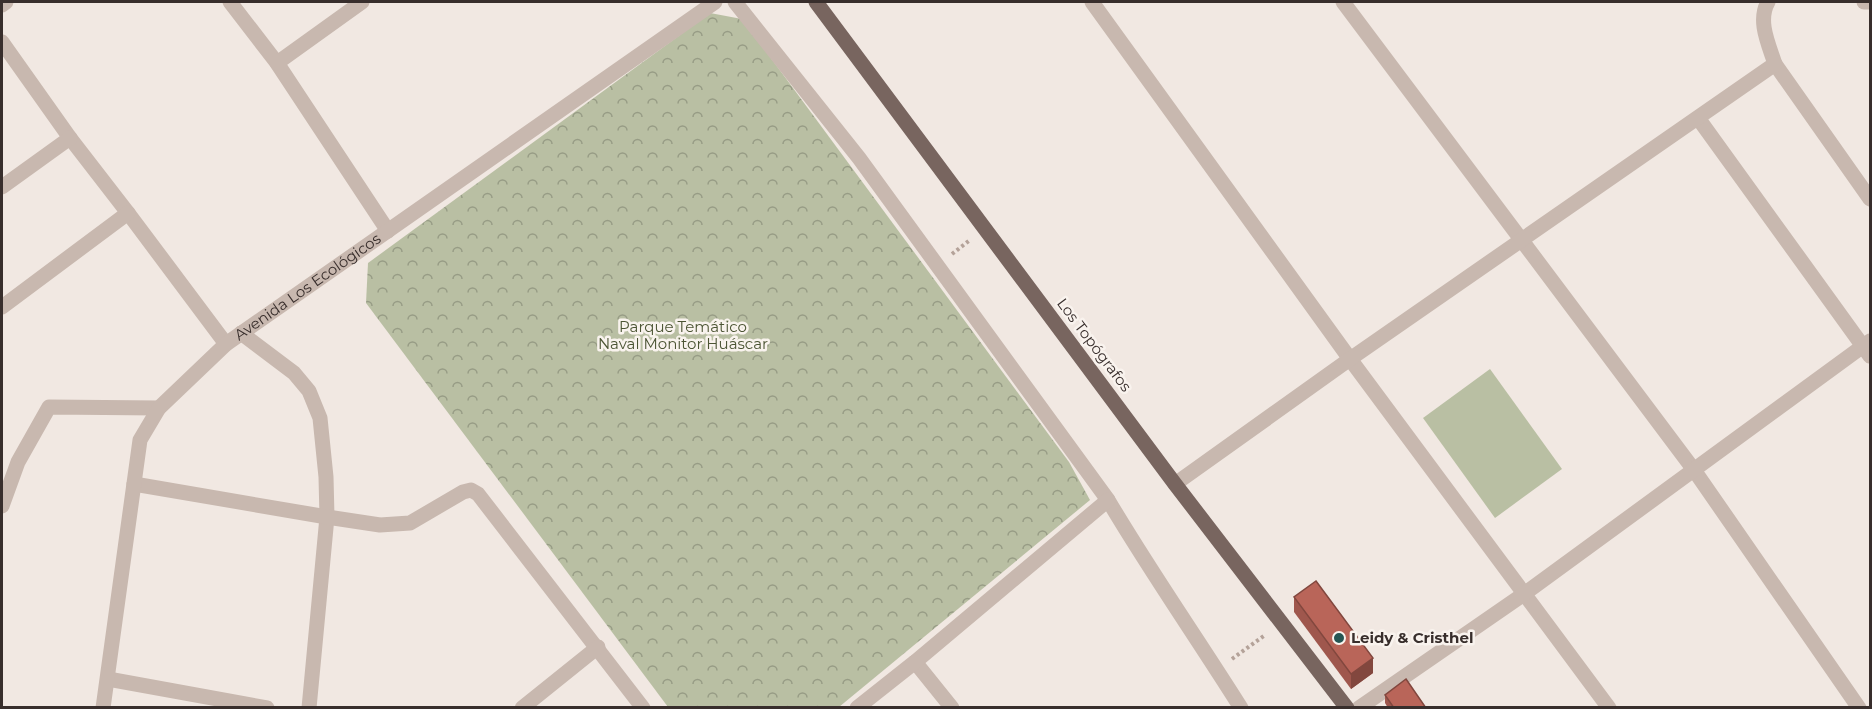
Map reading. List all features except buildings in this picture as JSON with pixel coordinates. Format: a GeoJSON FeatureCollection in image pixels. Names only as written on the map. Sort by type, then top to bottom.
{"type":"FeatureCollection","features":[{"type":"Feature","properties":{"kind":"main road","name":"Los Topógrafos"},"geometry":{"type":"LineString","coordinates":[[816,2],[1175,484],[1347,708]]}},
{"type":"Feature","properties":{"kind":"street"},"geometry":{"type":"LineString","coordinates":[[2,5],[6,2]]}},
{"type":"Feature","properties":{"kind":"street"},"geometry":{"type":"LineString","coordinates":[[230,2],[277,63],[388,231]]}},
{"type":"Feature","properties":{"kind":"street"},"geometry":{"type":"LineString","coordinates":[[277,63],[362,2]]}},
{"type":"Feature","properties":{"kind":"street","name":"Avenida Los Ecológicos"},"geometry":{"type":"LineString","coordinates":[[103,708],[140,440],[159,408],[226,344],[241,333],[715,2]]}},
{"type":"Feature","properties":{"kind":"street"},"geometry":{"type":"LineString","coordinates":[[735,2],[859,158],[1108,500],[1241,708]]}},
{"type":"Feature","properties":{"kind":"street"},"geometry":{"type":"LineString","coordinates":[[1092,2],[1350,359],[1609,708]]}},
{"type":"Feature","properties":{"kind":"street"},"geometry":{"type":"LineString","coordinates":[[1343,2],[1694,470],[1858,708]]}},
{"type":"Feature","properties":{"kind":"street"},"geometry":{"type":"LineString","coordinates":[[1768,2],[1764,9],[1764,31],[1775,64],[1870,199]]}},
{"type":"Feature","properties":{"kind":"street"},"geometry":{"type":"LineString","coordinates":[[1864,2],[1870,2]]}},
{"type":"Feature","properties":{"kind":"street"},"geometry":{"type":"LineString","coordinates":[[2,42],[70,138],[226,344]]}},
{"type":"Feature","properties":{"kind":"street"},"geometry":{"type":"LineString","coordinates":[[1175,484],[1350,359],[1775,64]]}},
{"type":"Feature","properties":{"kind":"street"},"geometry":{"type":"LineString","coordinates":[[1359,708],[1524,594],[1868,347],[1698,118]]}},
{"type":"Feature","properties":{"kind":"street"},"geometry":{"type":"LineString","coordinates":[[2,187],[70,138]]}},
{"type":"Feature","properties":{"kind":"street"},"geometry":{"type":"LineString","coordinates":[[2,307],[128,213]]}},
{"type":"Feature","properties":{"kind":"street"},"geometry":{"type":"LineString","coordinates":[[241,333],[294,373],[309,391],[320,418],[326,477],[327,517],[309,708]]}},
{"type":"Feature","properties":{"kind":"street"},"geometry":{"type":"LineString","coordinates":[[2,506],[18,462],[50,406],[159,408]]}},
{"type":"Feature","properties":{"kind":"street"},"geometry":{"type":"LineString","coordinates":[[134,484],[380,525],[410,523],[463,492],[471,490],[478,494],[644,708]]}},
{"type":"Feature","properties":{"kind":"street"},"geometry":{"type":"LineString","coordinates":[[857,708],[1108,500]]}},
{"type":"Feature","properties":{"kind":"street"},"geometry":{"type":"LineString","coordinates":[[522,708],[598,647]]}},
{"type":"Feature","properties":{"kind":"street"},"geometry":{"type":"LineString","coordinates":[[915,662],[952,708]]}},
{"type":"Feature","properties":{"kind":"street"},"geometry":{"type":"LineString","coordinates":[[108,679],[267,708]]}},
{"type":"Feature","properties":{"kind":"path"},"geometry":{"type":"LineString","coordinates":[[937,265],[985,229]]}},
{"type":"Feature","properties":{"kind":"path"},"geometry":{"type":"LineString","coordinates":[[1217,670],[1281,623]]}},
{"type":"Feature","properties":{"kind":"green space","name":"Parque Temático Naval Monitor Huáscar"},"geometry":{"type":"Polygon","coordinates":[[[710,13],[742,19],[1069,462],[1090,500],[839,707],[668,707],[366,303],[368,263],[710,13]]]}},
{"type":"Feature","properties":{"kind":"green space"},"geometry":{"type":"Polygon","coordinates":[[[1490,369],[1562,469],[1495,518],[1423,418],[1490,369]]]}},
{"type":"Feature","properties":{"kind":"place","name":"Leidy & Cristhel"},"geometry":{"type":"Point","coordinates":[1339,638]}}]}
